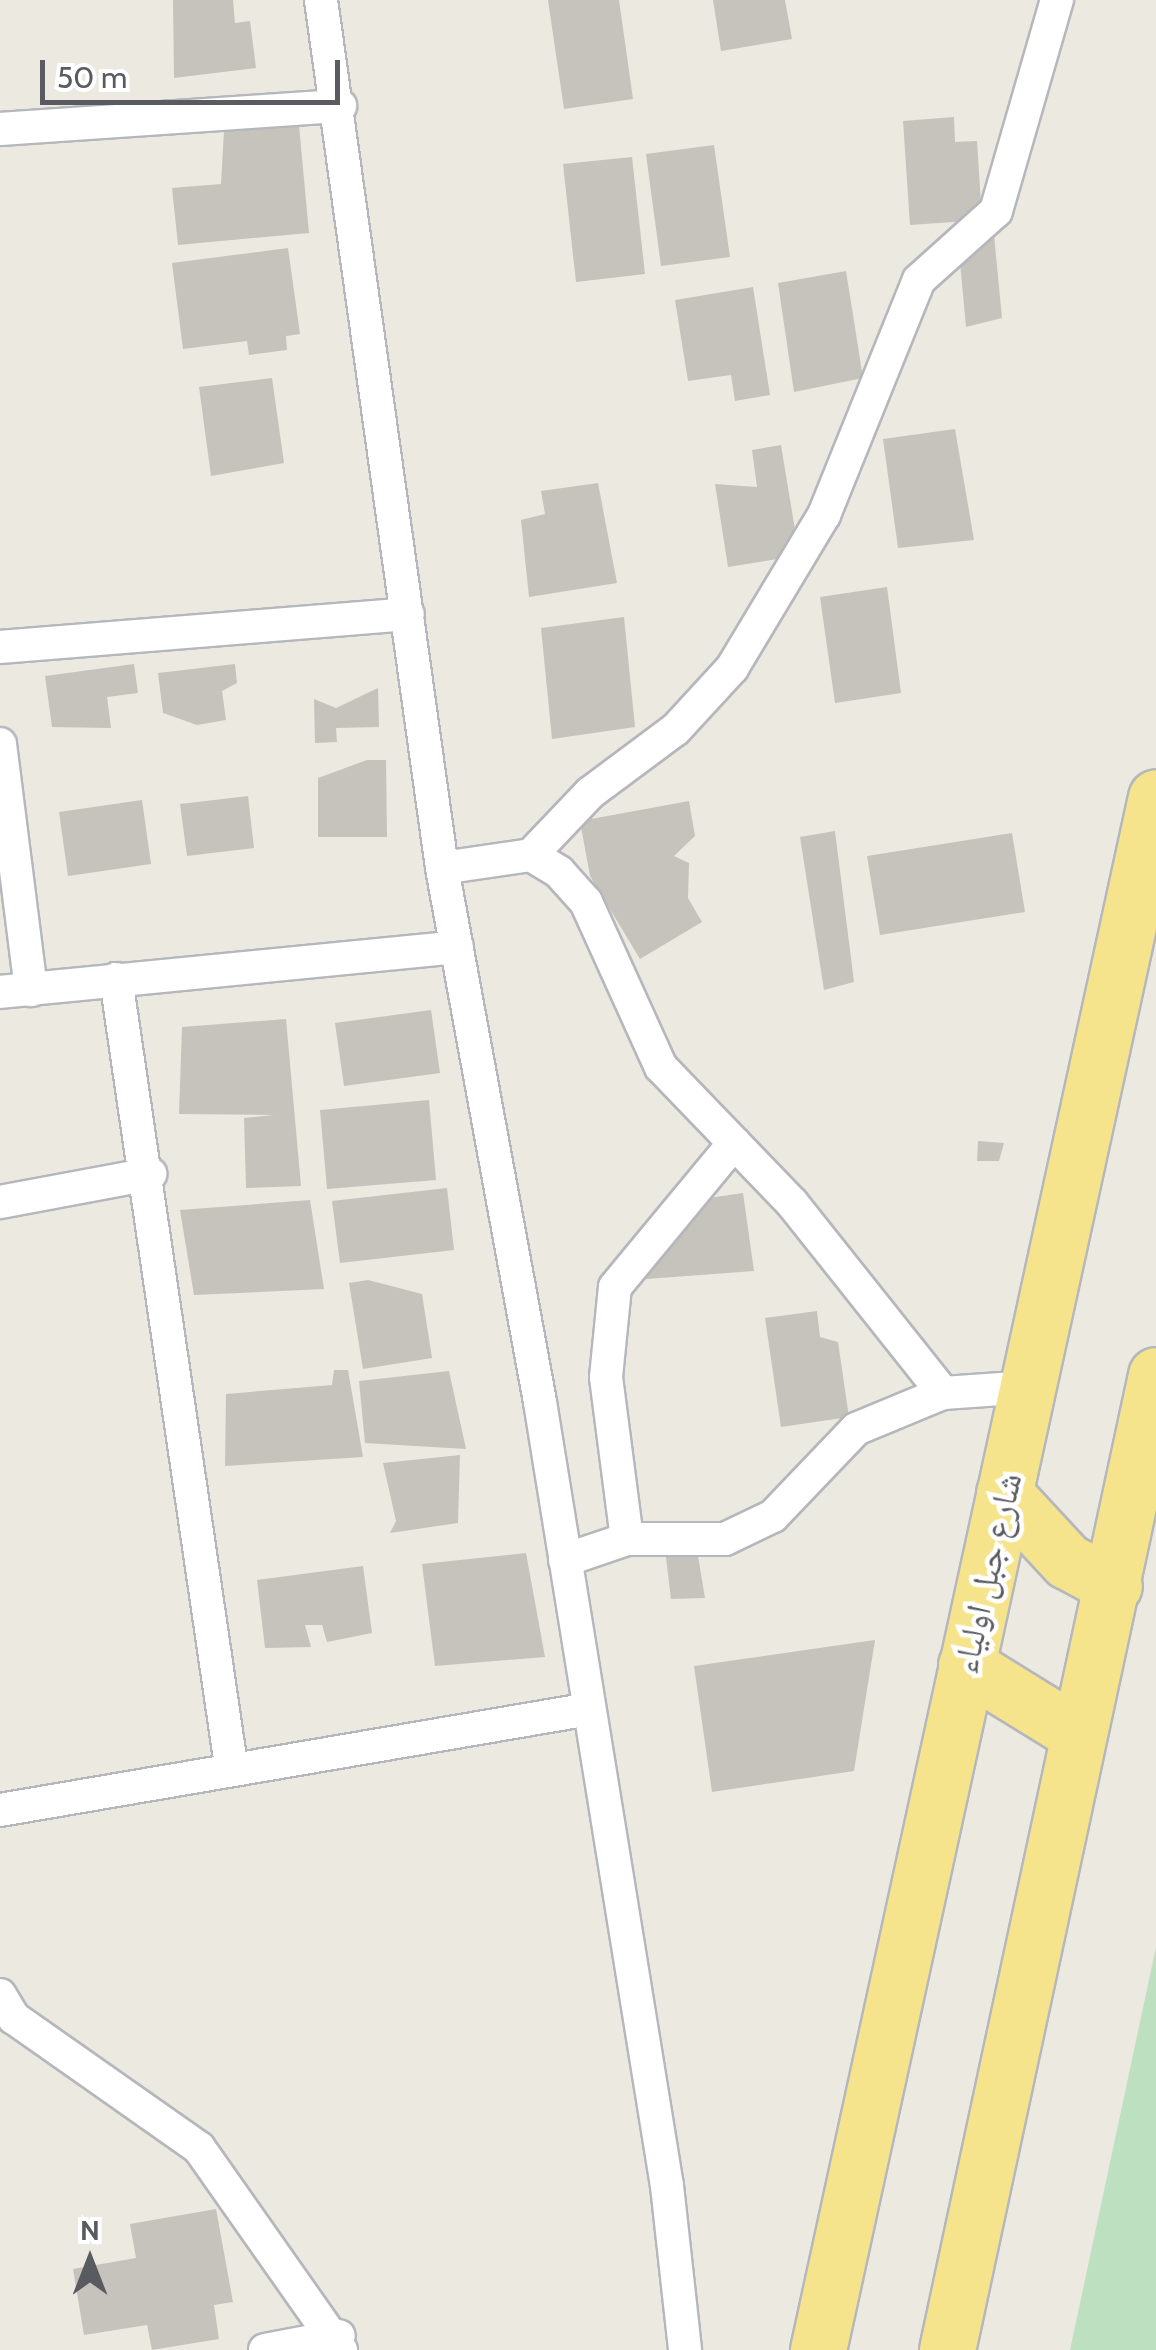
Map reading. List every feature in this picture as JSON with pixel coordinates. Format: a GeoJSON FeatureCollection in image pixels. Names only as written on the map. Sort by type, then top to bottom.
{"type":"FeatureCollection","features":[{"type":"Feature","properties":{"kind":"highway","name":"شارع جبل اولياء"},"geometry":{"type":"LineString","coordinates":[[818,2350],[1156,797]]}},
{"type":"Feature","properties":{"kind":"highway"},"geometry":{"type":"LineString","coordinates":[[946,2350],[1076,1733],[1114,1586],[1156,1375]]}},
{"type":"Feature","properties":{"kind":"highway"},"geometry":{"type":"LineString","coordinates":[[1004,1494],[1067,1561],[1114,1586]]}},
{"type":"Feature","properties":{"kind":"highway"},"geometry":{"type":"LineString","coordinates":[[966,1665],[1076,1733]]}},
{"type":"Feature","properties":{"kind":"street"},"geometry":{"type":"LineString","coordinates":[[321,0],[340,106],[442,868],[564,1560],[584,1710],[668,2186],[685,2350]]}},
{"type":"Feature","properties":{"kind":"street"},"geometry":{"type":"LineString","coordinates":[[442,868],[531,855],[590,793],[676,729],[732,668],[824,515],[920,280],[996,211],[1056,0]]}},
{"type":"Feature","properties":{"kind":"street"},"geometry":{"type":"LineString","coordinates":[[0,129],[340,106]]}},
{"type":"Feature","properties":{"kind":"street"},"geometry":{"type":"LineString","coordinates":[[0,647],[408,614]]}},
{"type":"Feature","properties":{"kind":"street"},"geometry":{"type":"LineString","coordinates":[[0,744],[16,991],[457,947]]}},
{"type":"Feature","properties":{"kind":"street"},"geometry":{"type":"LineString","coordinates":[[531,855],[586,902],[661,1066],[734,1143],[943,1393]]}},
{"type":"Feature","properties":{"kind":"street"},"geometry":{"type":"LineString","coordinates":[[116,979],[150,1174],[231,1765]]}},
{"type":"Feature","properties":{"kind":"street"},"geometry":{"type":"LineString","coordinates":[[627,1538],[606,1378],[615,1287],[734,1143]]}},
{"type":"Feature","properties":{"kind":"street"},"geometry":{"type":"LineString","coordinates":[[0,1202],[150,1174]]}},
{"type":"Feature","properties":{"kind":"street"},"geometry":{"type":"LineString","coordinates":[[564,1560],[627,1538],[725,1539],[774,1516],[856,1429],[943,1393],[1030,1388]]}},
{"type":"Feature","properties":{"kind":"street"},"geometry":{"type":"LineString","coordinates":[[0,1810],[231,1765],[584,1710]]}},
{"type":"Feature","properties":{"kind":"street"},"geometry":{"type":"LineString","coordinates":[[0,1996],[14,2018],[199,2148],[340,2343]]}},
{"type":"Feature","properties":{"kind":"street"},"geometry":{"type":"LineString","coordinates":[[264,2350],[340,2343]]}},
{"type":"Feature","properties":{"kind":"green space"},"geometry":{"type":"Polygon","coordinates":[[[1156,1947],[1156,2350],[1070,2350],[1156,1947]]]}},
{"type":"Feature","properties":{"kind":"building"},"geometry":{"type":"Polygon","coordinates":[[[173,0],[233,0],[235,23],[250,21],[256,68],[174,78],[173,0]]]}},
{"type":"Feature","properties":{"kind":"building"},"geometry":{"type":"Polygon","coordinates":[[[548,0],[619,0],[633,99],[564,109],[548,0]]]}},
{"type":"Feature","properties":{"kind":"building"},"geometry":{"type":"Polygon","coordinates":[[[713,0],[785,0],[792,39],[721,51],[713,0]]]}},
{"type":"Feature","properties":{"kind":"building"},"geometry":{"type":"Polygon","coordinates":[[[954,117],[955,142],[977,141],[982,220],[910,225],[903,121],[954,117]]]}},
{"type":"Feature","properties":{"kind":"building"},"geometry":{"type":"Polygon","coordinates":[[[299,125],[309,233],[178,245],[172,188],[221,184],[224,131],[299,125]]]}},
{"type":"Feature","properties":{"kind":"building"},"geometry":{"type":"Polygon","coordinates":[[[714,145],[730,257],[661,266],[646,154],[714,145]]]}},
{"type":"Feature","properties":{"kind":"building"},"geometry":{"type":"Polygon","coordinates":[[[632,157],[645,274],[576,282],[563,164],[632,157]]]}},
{"type":"Feature","properties":{"kind":"building"},"geometry":{"type":"Polygon","coordinates":[[[994,235],[1002,318],[966,327],[959,251],[994,235]]]}},
{"type":"Feature","properties":{"kind":"building"},"geometry":{"type":"Polygon","coordinates":[[[288,248],[300,334],[286,336],[287,350],[249,355],[247,341],[183,349],[172,263],[288,248]]]}},
{"type":"Feature","properties":{"kind":"building"},"geometry":{"type":"Polygon","coordinates":[[[846,271],[863,378],[794,392],[778,283],[846,271]]]}},
{"type":"Feature","properties":{"kind":"building"},"geometry":{"type":"Polygon","coordinates":[[[753,287],[770,395],[735,401],[731,375],[688,381],[675,300],[753,287]]]}},
{"type":"Feature","properties":{"kind":"building"},"geometry":{"type":"Polygon","coordinates":[[[272,378],[284,463],[211,476],[199,387],[272,378]]]}},
{"type":"Feature","properties":{"kind":"building"},"geometry":{"type":"Polygon","coordinates":[[[955,429],[974,540],[898,548],[883,439],[955,429]]]}},
{"type":"Feature","properties":{"kind":"building"},"geometry":{"type":"Polygon","coordinates":[[[781,445],[797,542],[790,557],[728,567],[715,484],[757,487],[752,450],[781,445]]]}},
{"type":"Feature","properties":{"kind":"building"},"geometry":{"type":"Polygon","coordinates":[[[598,483],[617,583],[529,597],[521,520],[545,514],[541,491],[598,483]]]}},
{"type":"Feature","properties":{"kind":"building"},"geometry":{"type":"Polygon","coordinates":[[[887,587],[901,693],[835,703],[820,597],[887,587]]]}},
{"type":"Feature","properties":{"kind":"building"},"geometry":{"type":"Polygon","coordinates":[[[624,617],[635,727],[552,739],[541,628],[624,617]]]}},
{"type":"Feature","properties":{"kind":"building"},"geometry":{"type":"Polygon","coordinates":[[[134,664],[138,693],[107,697],[111,728],[52,727],[45,676],[134,664]]]}},
{"type":"Feature","properties":{"kind":"building"},"geometry":{"type":"Polygon","coordinates":[[[235,664],[237,683],[222,691],[226,720],[197,725],[163,713],[158,673],[235,664]]]}},
{"type":"Feature","properties":{"kind":"building"},"geometry":{"type":"Polygon","coordinates":[[[378,688],[379,727],[336,728],[337,742],[315,743],[314,699],[336,708],[378,688]]]}},
{"type":"Feature","properties":{"kind":"building"},"geometry":{"type":"Polygon","coordinates":[[[367,760],[386,760],[387,837],[318,837],[318,778],[367,760]]]}},
{"type":"Feature","properties":{"kind":"building"},"geometry":{"type":"Polygon","coordinates":[[[248,796],[254,848],[187,856],[180,804],[248,796]]]}},
{"type":"Feature","properties":{"kind":"building"},"geometry":{"type":"Polygon","coordinates":[[[142,800],[151,864],[68,876],[59,812],[142,800]]]}},
{"type":"Feature","properties":{"kind":"building"},"geometry":{"type":"Polygon","coordinates":[[[689,801],[695,836],[674,856],[689,863],[688,898],[702,922],[640,959],[590,876],[580,821],[689,801]]]}},
{"type":"Feature","properties":{"kind":"building"},"geometry":{"type":"Polygon","coordinates":[[[835,831],[854,982],[824,990],[800,837],[835,831]]]}},
{"type":"Feature","properties":{"kind":"building"},"geometry":{"type":"Polygon","coordinates":[[[1012,833],[1025,912],[880,935],[867,856],[1012,833]]]}},
{"type":"Feature","properties":{"kind":"building"},"geometry":{"type":"Polygon","coordinates":[[[431,1010],[440,1073],[344,1086],[335,1023],[431,1010]]]}},
{"type":"Feature","properties":{"kind":"building"},"geometry":{"type":"Polygon","coordinates":[[[286,1019],[301,1186],[246,1188],[244,1118],[274,1115],[179,1114],[182,1027],[286,1019]]]}},
{"type":"Feature","properties":{"kind":"building"},"geometry":{"type":"Polygon","coordinates":[[[429,1100],[436,1180],[327,1189],[320,1110],[429,1100]]]}},
{"type":"Feature","properties":{"kind":"building"},"geometry":{"type":"Polygon","coordinates":[[[978,1141],[1004,1143],[999,1161],[977,1161],[978,1141]]]}},
{"type":"Feature","properties":{"kind":"building"},"geometry":{"type":"Polygon","coordinates":[[[447,1188],[454,1250],[340,1263],[332,1201],[447,1188]]]}},
{"type":"Feature","properties":{"kind":"building"},"geometry":{"type":"Polygon","coordinates":[[[743,1193],[754,1271],[620,1281],[688,1201],[743,1193]]]}},
{"type":"Feature","properties":{"kind":"building"},"geometry":{"type":"Polygon","coordinates":[[[310,1200],[324,1289],[194,1295],[180,1210],[310,1200]]]}},
{"type":"Feature","properties":{"kind":"building"},"geometry":{"type":"Polygon","coordinates":[[[368,1280],[422,1294],[432,1358],[363,1369],[349,1283],[368,1280]]]}},
{"type":"Feature","properties":{"kind":"building"},"geometry":{"type":"Polygon","coordinates":[[[817,1311],[820,1337],[838,1342],[849,1417],[781,1427],[765,1318],[817,1311]]]}},
{"type":"Feature","properties":{"kind":"building"},"geometry":{"type":"Polygon","coordinates":[[[334,1370],[348,1370],[363,1457],[225,1466],[226,1394],[332,1385],[334,1370]]]}},
{"type":"Feature","properties":{"kind":"building"},"geometry":{"type":"Polygon","coordinates":[[[449,1371],[466,1449],[365,1443],[359,1381],[449,1371]]]}},
{"type":"Feature","properties":{"kind":"building"},"geometry":{"type":"Polygon","coordinates":[[[460,1455],[458,1523],[390,1533],[396,1521],[383,1463],[460,1455]]]}},
{"type":"Feature","properties":{"kind":"building"},"geometry":{"type":"Polygon","coordinates":[[[665,1549],[697,1550],[705,1598],[671,1599],[665,1549]]]}},
{"type":"Feature","properties":{"kind":"building"},"geometry":{"type":"Polygon","coordinates":[[[526,1553],[545,1657],[435,1666],[422,1564],[526,1553]]]}},
{"type":"Feature","properties":{"kind":"building"},"geometry":{"type":"Polygon","coordinates":[[[363,1566],[372,1633],[327,1642],[322,1625],[305,1625],[311,1647],[265,1648],[257,1580],[363,1566]]]}},
{"type":"Feature","properties":{"kind":"building"},"geometry":{"type":"Polygon","coordinates":[[[875,1640],[854,1771],[712,1792],[694,1666],[875,1640]]]}},
{"type":"Feature","properties":{"kind":"building"},"geometry":{"type":"Polygon","coordinates":[[[216,2209],[233,2302],[214,2305],[219,2339],[152,2350],[147,2325],[84,2335],[73,2269],[136,2258],[130,2224],[216,2209]]]}}]}
